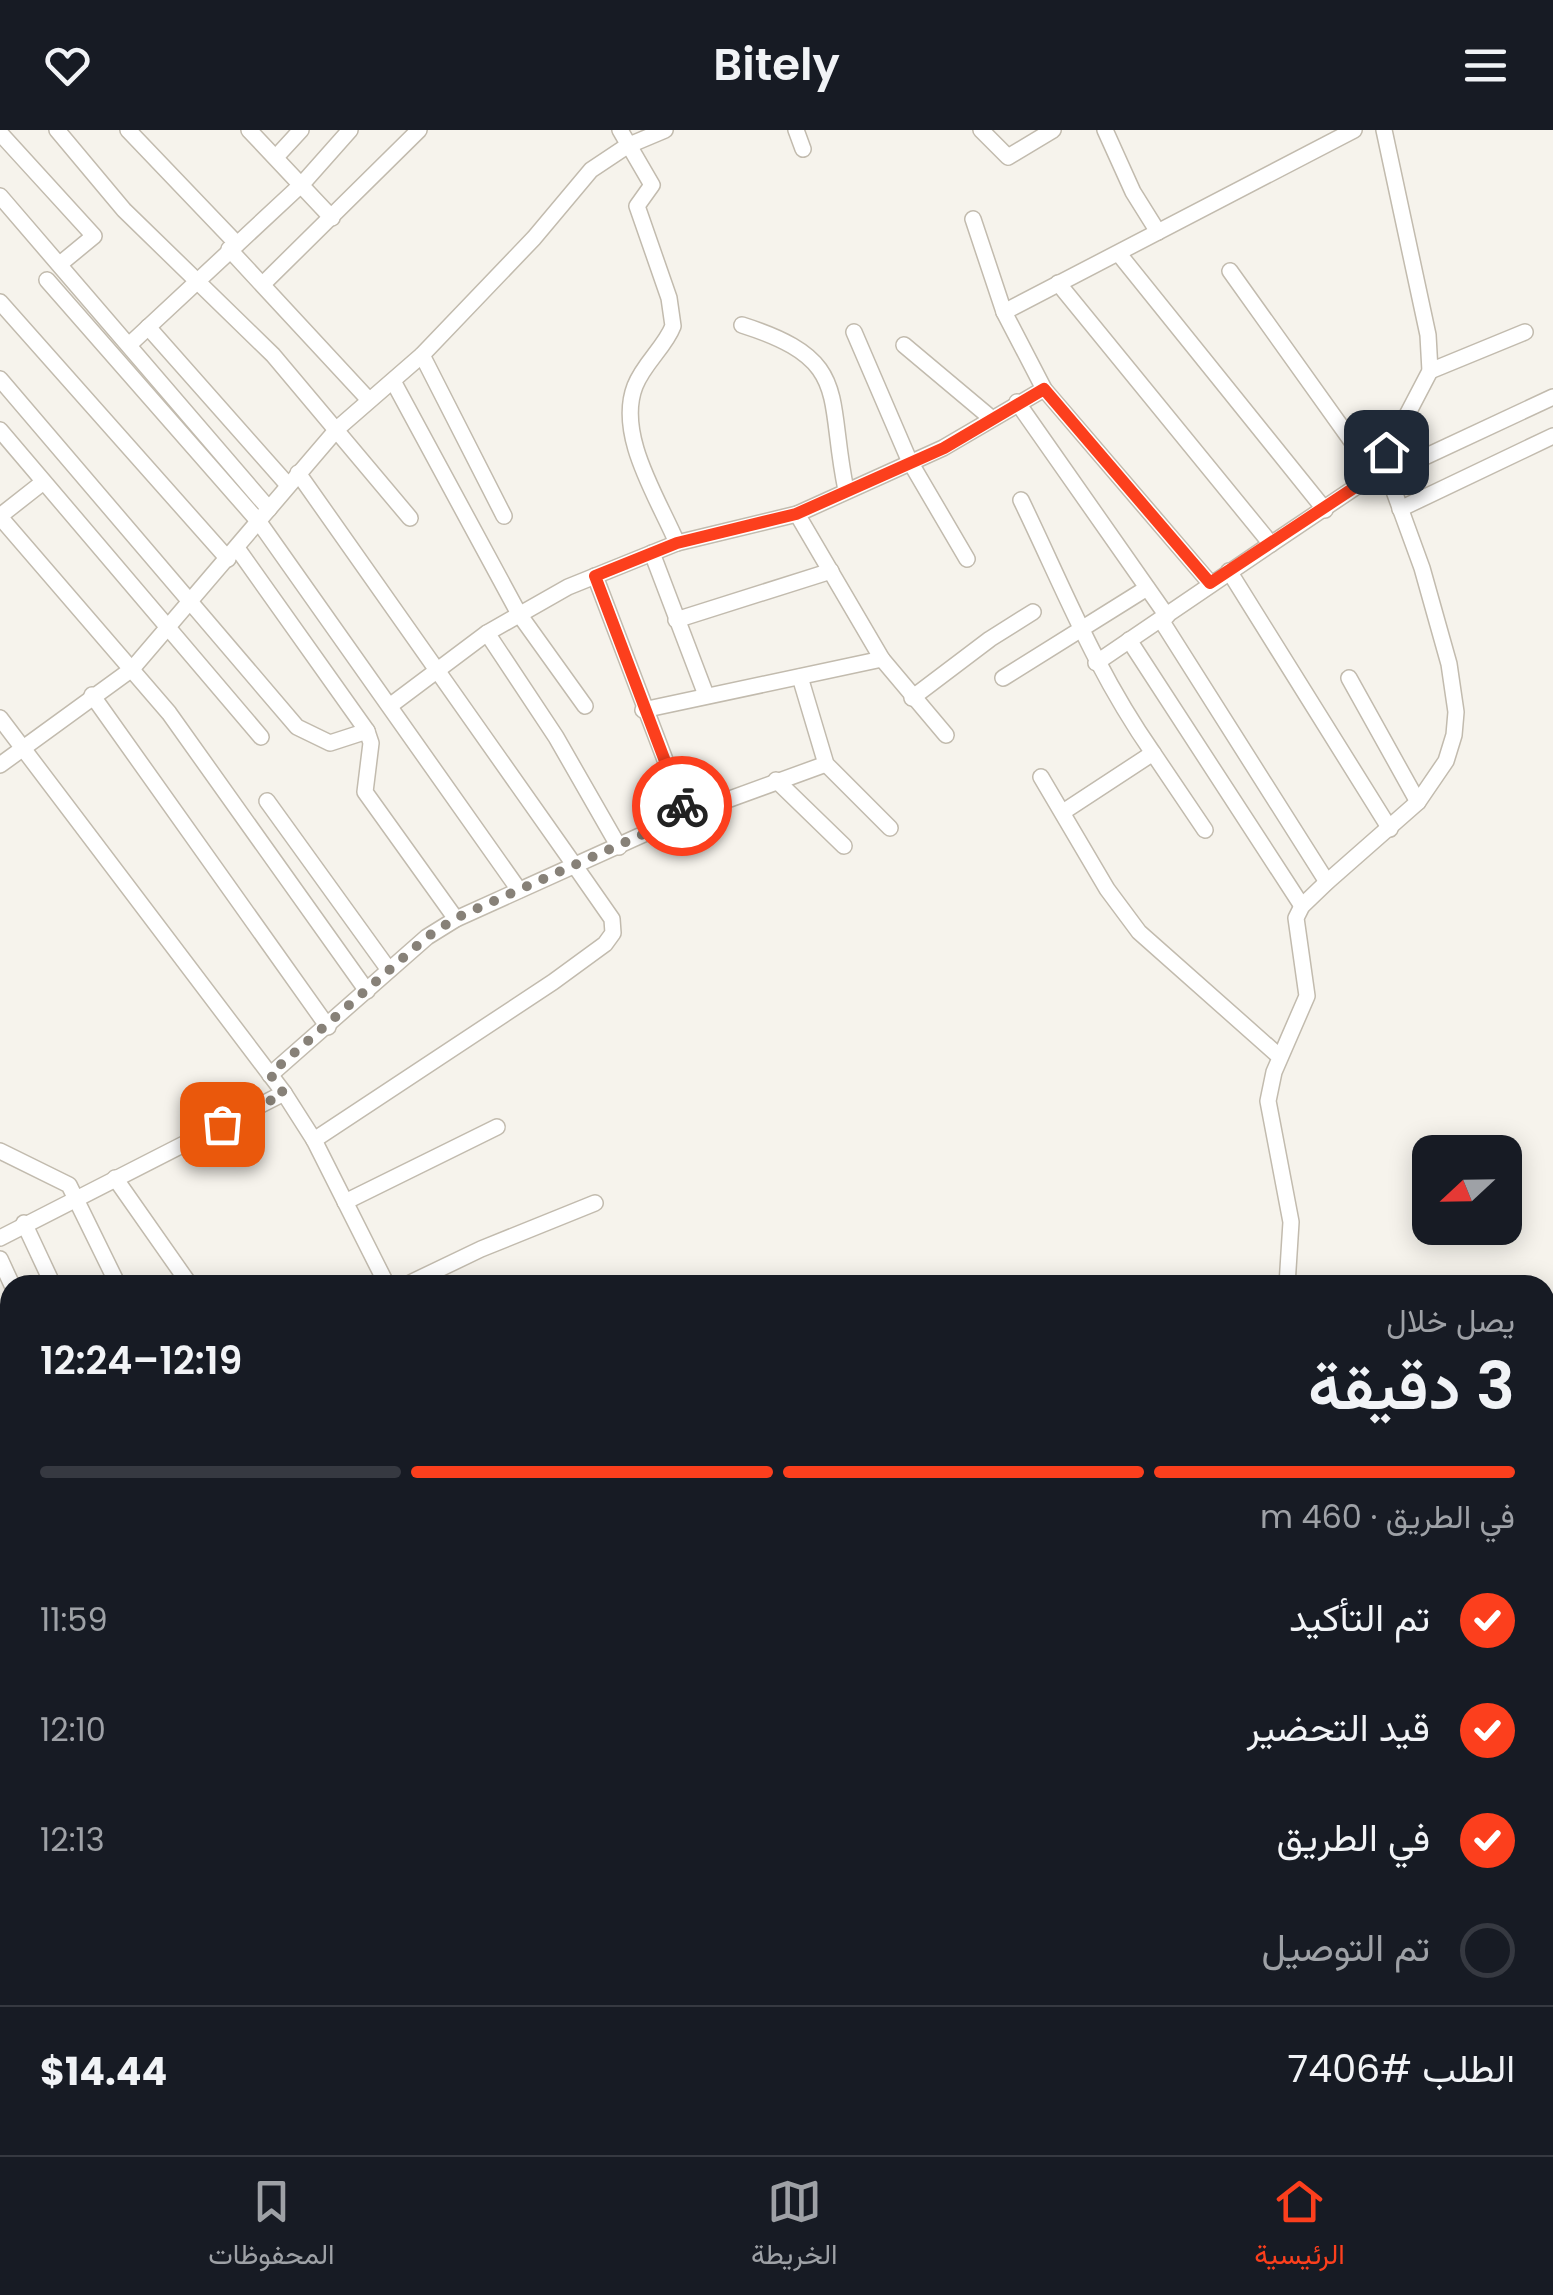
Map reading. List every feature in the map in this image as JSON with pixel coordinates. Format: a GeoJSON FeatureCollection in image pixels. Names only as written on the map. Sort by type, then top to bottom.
{"type":"FeatureCollection","features":[{"type":"Feature","properties":{"kind":"street"},"geometry":{"type":"LineString","coordinates":[[57,130],[124,210],[198,278],[338,428],[410,518]]}},
{"type":"Feature","properties":{"kind":"street"},"geometry":{"type":"LineString","coordinates":[[128,130],[369,400]]}},
{"type":"Feature","properties":{"kind":"street"},"geometry":{"type":"LineString","coordinates":[[249,130],[332,218]]}},
{"type":"Feature","properties":{"kind":"street"},"geometry":{"type":"LineString","coordinates":[[277,156],[302,130]]}},
{"type":"Feature","properties":{"kind":"street"},"geometry":{"type":"LineString","coordinates":[[129,345],[302,183],[350,130]]}},
{"type":"Feature","properties":{"kind":"street"},"geometry":{"type":"LineString","coordinates":[[263,284],[419,130]]}},
{"type":"Feature","properties":{"kind":"street"},"geometry":{"type":"LineString","coordinates":[[620,130],[652,185],[636,206],[669,298],[673,326],[636,382],[629,415],[644,466],[677,543]]}},
{"type":"Feature","properties":{"kind":"street"},"geometry":{"type":"LineString","coordinates":[[0,765],[132,668],[338,428],[422,355],[534,238],[591,170],[627,146],[665,130]]}},
{"type":"Feature","properties":{"kind":"street"},"geometry":{"type":"LineString","coordinates":[[796,130],[803,149]]}},
{"type":"Feature","properties":{"kind":"street"},"geometry":{"type":"LineString","coordinates":[[980,130],[1008,157],[1052,130]]}},
{"type":"Feature","properties":{"kind":"street"},"geometry":{"type":"LineString","coordinates":[[1105,130],[1133,192],[1158,232]]}},
{"type":"Feature","properties":{"kind":"street"},"geometry":{"type":"LineString","coordinates":[[1004,312],[1354,130]]}},
{"type":"Feature","properties":{"kind":"street"},"geometry":{"type":"LineString","coordinates":[[1382,472],[1386,452],[1407,421],[1430,371],[1428,335],[1384,130]]}},
{"type":"Feature","properties":{"kind":"street"},"geometry":{"type":"LineString","coordinates":[[0,133],[94,236],[60,264]]}},
{"type":"Feature","properties":{"kind":"street"},"geometry":{"type":"LineString","coordinates":[[0,196],[129,345],[264,516],[519,890]]}},
{"type":"Feature","properties":{"kind":"street"},"geometry":{"type":"LineString","coordinates":[[973,220],[1004,312],[1044,389],[1210,583]]}},
{"type":"Feature","properties":{"kind":"street"},"geometry":{"type":"LineString","coordinates":[[1119,254],[1325,510]]}},
{"type":"Feature","properties":{"kind":"street"},"geometry":{"type":"LineString","coordinates":[[1230,271],[1382,472],[1400,508],[1428,587],[1449,664],[1456,712],[1446,761],[1418,802],[1302,906],[1296,937],[1307,996],[1280,1056],[1268,1101],[1290,1222],[1288,1275]]}},
{"type":"Feature","properties":{"kind":"street"},"geometry":{"type":"LineString","coordinates":[[48,280],[264,516]]}},
{"type":"Feature","properties":{"kind":"street"},"geometry":{"type":"LineString","coordinates":[[1058,283],[1270,544]]}},
{"type":"Feature","properties":{"kind":"street"},"geometry":{"type":"LineString","coordinates":[[0,302],[232,553],[367,730],[371,756],[365,792],[456,918]]}},
{"type":"Feature","properties":{"kind":"street"},"geometry":{"type":"LineString","coordinates":[[742,325],[778,337],[817,362],[830,390],[846,490]]}},
{"type":"Feature","properties":{"kind":"street"},"geometry":{"type":"LineString","coordinates":[[148,327],[293,478],[438,668],[612,919],[613,933],[605,944],[382,1099],[314,1140]]}},
{"type":"Feature","properties":{"kind":"street"},"geometry":{"type":"LineString","coordinates":[[854,332],[909,460],[967,560]]}},
{"type":"Feature","properties":{"kind":"street"},"geometry":{"type":"LineString","coordinates":[[1430,371],[1525,332]]}},
{"type":"Feature","properties":{"kind":"street"},"geometry":{"type":"LineString","coordinates":[[904,345],[991,418]]}},
{"type":"Feature","properties":{"kind":"street"},"geometry":{"type":"LineString","coordinates":[[422,355],[504,516]]}},
{"type":"Feature","properties":{"kind":"street"},"geometry":{"type":"LineString","coordinates":[[0,379],[192,601],[281,711],[309,736],[330,743],[367,730]]}},
{"type":"Feature","properties":{"kind":"street"},"geometry":{"type":"LineString","coordinates":[[393,381],[519,614],[585,706]]}},
{"type":"Feature","properties":{"kind":"street"},"geometry":{"type":"LineString","coordinates":[[390,705],[487,633],[595,576],[677,543],[796,514],[909,460],[944,448],[1044,389]]}},
{"type":"Feature","properties":{"kind":"street"},"geometry":{"type":"LineString","coordinates":[[1096,663],[1210,583],[1382,472],[1552,397]]}},
{"type":"Feature","properties":{"kind":"street"},"geometry":{"type":"LineString","coordinates":[[1017,402],[1147,588],[1327,882]]}},
{"type":"Feature","properties":{"kind":"street"},"geometry":{"type":"LineString","coordinates":[[0,430],[261,737]]}},
{"type":"Feature","properties":{"kind":"street"},"geometry":{"type":"LineString","coordinates":[[1400,508],[1553,436]]}},
{"type":"Feature","properties":{"kind":"street"},"geometry":{"type":"LineString","coordinates":[[42,484],[0,516],[180,727],[367,991]]}},
{"type":"Feature","properties":{"kind":"street"},"geometry":{"type":"LineString","coordinates":[[1021,500],[1096,663],[1205,830]]}},
{"type":"Feature","properties":{"kind":"street"},"geometry":{"type":"LineString","coordinates":[[796,514],[882,658],[946,735]]}},
{"type":"Feature","properties":{"kind":"street"},"geometry":{"type":"LineString","coordinates":[[652,553],[706,695]]}},
{"type":"Feature","properties":{"kind":"street"},"geometry":{"type":"LineString","coordinates":[[676,620],[832,571]]}},
{"type":"Feature","properties":{"kind":"street"},"geometry":{"type":"LineString","coordinates":[[1229,571],[1390,829]]}},
{"type":"Feature","properties":{"kind":"street"},"geometry":{"type":"LineString","coordinates":[[595,576],[686,815]]}},
{"type":"Feature","properties":{"kind":"street"},"geometry":{"type":"LineString","coordinates":[[1004,678],[1077,628],[1147,588]]}},
{"type":"Feature","properties":{"kind":"street"},"geometry":{"type":"LineString","coordinates":[[912,698],[990,638],[1033,612]]}},
{"type":"Feature","properties":{"kind":"street"},"geometry":{"type":"LineString","coordinates":[[487,633],[556,736],[618,847]]}},
{"type":"Feature","properties":{"kind":"street"},"geometry":{"type":"LineString","coordinates":[[1129,640],[1302,906]]}},
{"type":"Feature","properties":{"kind":"street"},"geometry":{"type":"LineString","coordinates":[[643,710],[882,658]]}},
{"type":"Feature","properties":{"kind":"street"},"geometry":{"type":"LineString","coordinates":[[800,677],[826,764],[890,828]]}},
{"type":"Feature","properties":{"kind":"street"},"geometry":{"type":"LineString","coordinates":[[1349,678],[1418,802]]}},
{"type":"Feature","properties":{"kind":"street"},"geometry":{"type":"LineString","coordinates":[[92,696],[328,1027]]}},
{"type":"Feature","properties":{"kind":"street"},"geometry":{"type":"LineString","coordinates":[[0,718],[284,1094],[314,1140],[382,1275]]}},
{"type":"Feature","properties":{"kind":"street"},"geometry":{"type":"LineString","coordinates":[[1063,812],[1153,753]]}},
{"type":"Feature","properties":{"kind":"street"},"geometry":{"type":"LineString","coordinates":[[270,1074],[389,970],[456,918],[686,815],[826,764]]}},
{"type":"Feature","properties":{"kind":"street"},"geometry":{"type":"LineString","coordinates":[[1041,777],[1106,889],[1139,932],[1280,1056]]}},
{"type":"Feature","properties":{"kind":"street"},"geometry":{"type":"LineString","coordinates":[[776,780],[844,846]]}},
{"type":"Feature","properties":{"kind":"street"},"geometry":{"type":"LineString","coordinates":[[268,801],[389,970]]}},
{"type":"Feature","properties":{"kind":"street"},"geometry":{"type":"LineString","coordinates":[[0,1238],[284,1094]]}},
{"type":"Feature","properties":{"kind":"street"},"geometry":{"type":"LineString","coordinates":[[346,1202],[498,1127]]}},
{"type":"Feature","properties":{"kind":"street"},"geometry":{"type":"LineString","coordinates":[[0,1151],[57,1176],[76,1198],[113,1275]]}},
{"type":"Feature","properties":{"kind":"street"},"geometry":{"type":"LineString","coordinates":[[115,1178],[183,1275]]}},
{"type":"Feature","properties":{"kind":"street"},"geometry":{"type":"LineString","coordinates":[[427,1275],[594,1203]]}},
{"type":"Feature","properties":{"kind":"street"},"geometry":{"type":"LineString","coordinates":[[24,1224],[47,1275]]}},
{"type":"Feature","properties":{"kind":"way so far"},"geometry":{"type":"LineString","coordinates":[[222,1124],[284,1094],[270,1074],[427,937],[456,918],[686,815],[682,806]]}},
{"type":"Feature","properties":{"kind":"route"},"geometry":{"type":"LineString","coordinates":[[682,806],[595,576],[677,543],[796,514],[909,460],[944,448],[1044,389],[1210,583],[1384,468],[1386,452]]}}]}
